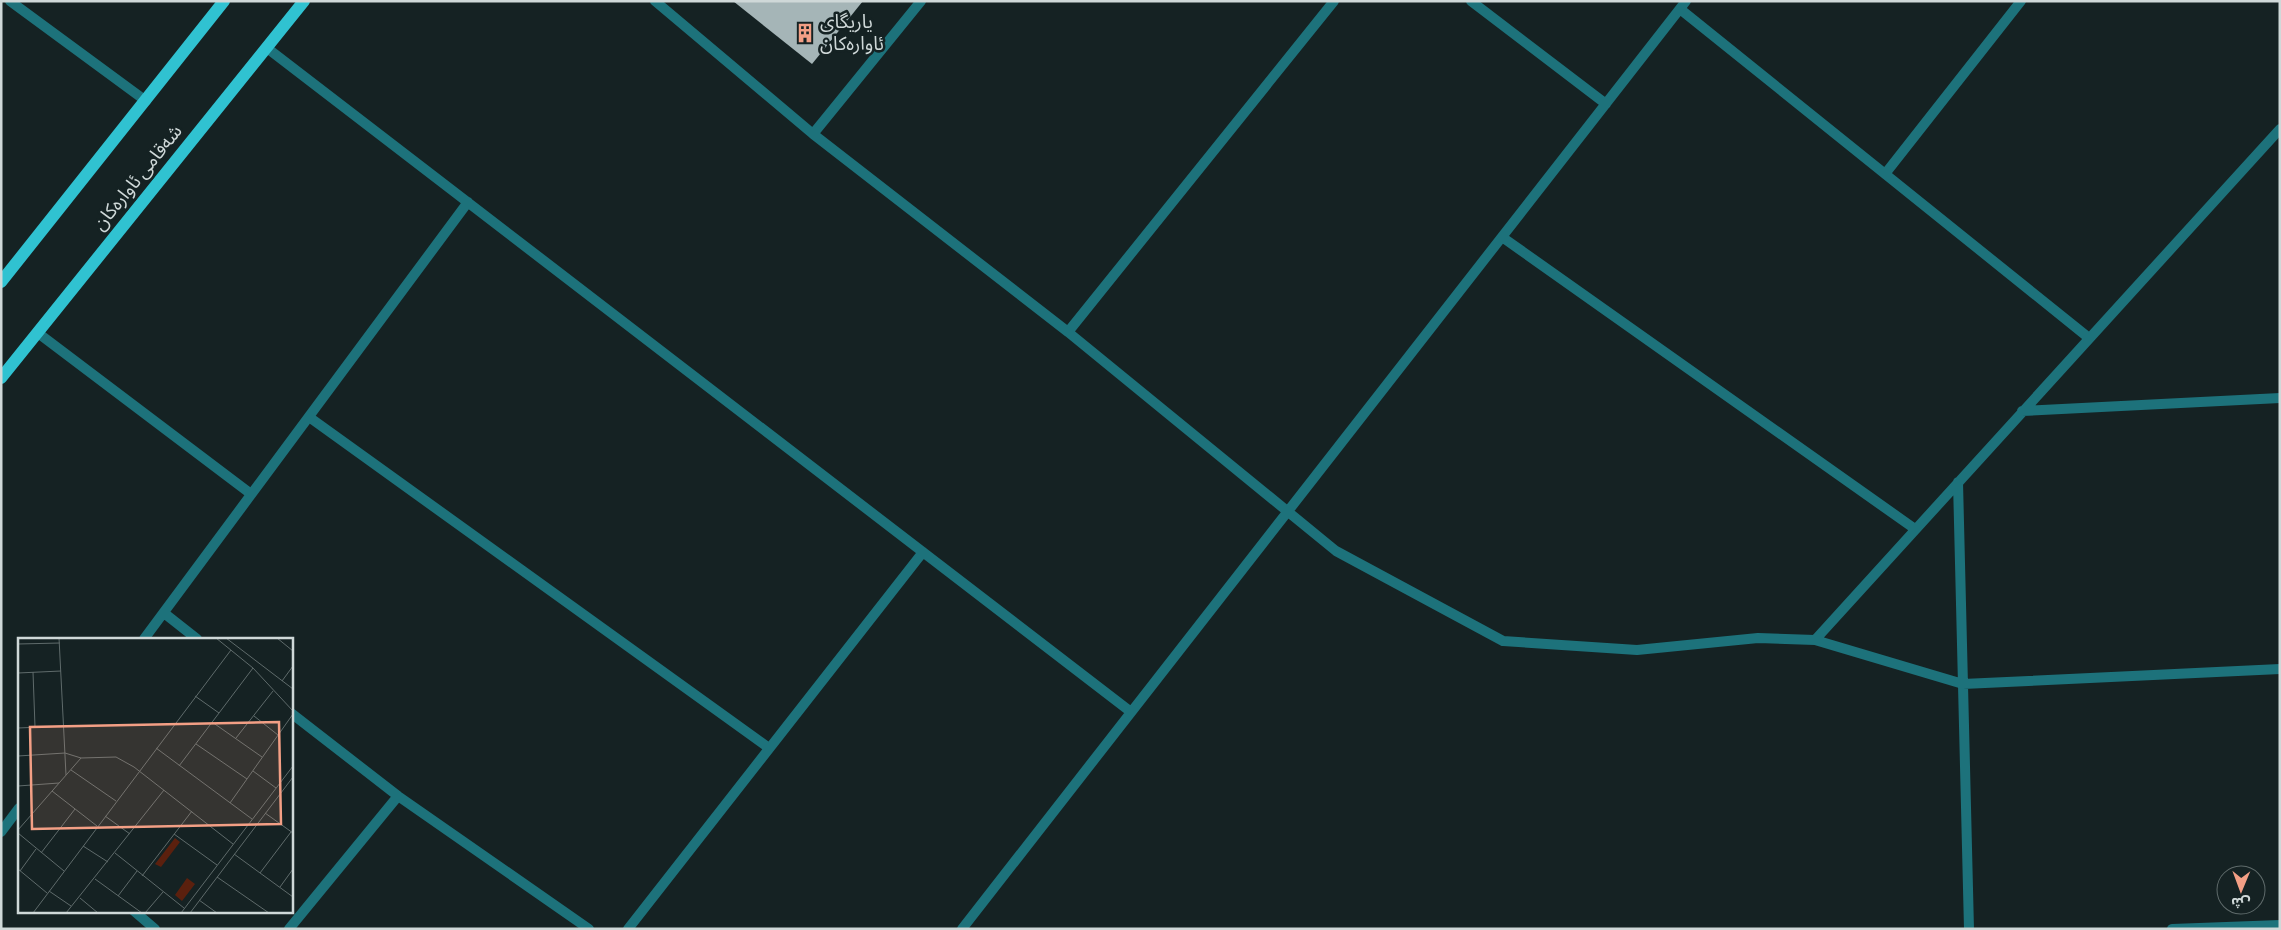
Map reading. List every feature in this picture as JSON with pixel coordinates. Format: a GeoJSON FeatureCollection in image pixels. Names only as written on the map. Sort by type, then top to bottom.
{"type":"FeatureCollection","features":[{"type":"Feature","properties":{"kind":"main road"},"geometry":{"type":"LineString","coordinates":[[1,282],[146,102],[224,1]]}},
{"type":"Feature","properties":{"kind":"main road","name":"شەقامی ئاوارەکان"},"geometry":{"type":"LineString","coordinates":[[1,378],[304,1]]}},
{"type":"Feature","properties":{"kind":"street"},"geometry":{"type":"LineString","coordinates":[[10,1],[146,102]]}},
{"type":"Feature","properties":{"kind":"street"},"geometry":{"type":"LineString","coordinates":[[655,1],[813,134],[1068,332],[1336,551],[1503,640],[1637,650],[1758,638],[1815,640],[1964,684],[2280,669]]}},
{"type":"Feature","properties":{"kind":"street"},"geometry":{"type":"LineString","coordinates":[[813,134],[921,1]]}},
{"type":"Feature","properties":{"kind":"street"},"geometry":{"type":"LineString","coordinates":[[1068,332],[1334,1]]}},
{"type":"Feature","properties":{"kind":"street"},"geometry":{"type":"LineString","coordinates":[[1471,1],[1606,104]]}},
{"type":"Feature","properties":{"kind":"street"},"geometry":{"type":"LineString","coordinates":[[1885,174],[2021,1]]}},
{"type":"Feature","properties":{"kind":"street"},"geometry":{"type":"LineString","coordinates":[[962,929],[1683,5],[1885,174],[2089,338]]}},
{"type":"Feature","properties":{"kind":"street"},"geometry":{"type":"LineString","coordinates":[[267,48],[1131,712]]}},
{"type":"Feature","properties":{"kind":"street"},"geometry":{"type":"LineString","coordinates":[[1815,640],[2280,129]]}},
{"type":"Feature","properties":{"kind":"street"},"geometry":{"type":"LineString","coordinates":[[145,638],[468,202]]}},
{"type":"Feature","properties":{"kind":"street"},"geometry":{"type":"LineString","coordinates":[[1502,237],[1915,530]]}},
{"type":"Feature","properties":{"kind":"street"},"geometry":{"type":"LineString","coordinates":[[38,333],[252,494]]}},
{"type":"Feature","properties":{"kind":"street"},"geometry":{"type":"LineString","coordinates":[[2022,411],[2280,398]]}},
{"type":"Feature","properties":{"kind":"street"},"geometry":{"type":"LineString","coordinates":[[309,417],[769,748]]}},
{"type":"Feature","properties":{"kind":"street"},"geometry":{"type":"LineString","coordinates":[[1958,482],[1969,929]]}},
{"type":"Feature","properties":{"kind":"street"},"geometry":{"type":"LineString","coordinates":[[628,929],[923,552]]}},
{"type":"Feature","properties":{"kind":"street"},"geometry":{"type":"LineString","coordinates":[[164,613],[196,638]]}},
{"type":"Feature","properties":{"kind":"street"},"geometry":{"type":"LineString","coordinates":[[292,714],[398,796],[589,929]]}},
{"type":"Feature","properties":{"kind":"street"},"geometry":{"type":"LineString","coordinates":[[289,929],[398,796]]}},
{"type":"Feature","properties":{"kind":"street"},"geometry":{"type":"LineString","coordinates":[[1,832],[18,811]]}},
{"type":"Feature","properties":{"kind":"street"},"geometry":{"type":"LineString","coordinates":[[135,912],[155,929]]}},
{"type":"Feature","properties":{"kind":"street"},"geometry":{"type":"LineString","coordinates":[[2172,929],[2280,925]]}},
{"type":"Feature","properties":{"kind":"building","name":"یاریگای ئاوارەکان"},"geometry":{"type":"Polygon","coordinates":[[[733,1],[863,1],[812,64],[733,1]]]}},
{"type":"Feature","properties":{"kind":"place","name":"یاریگای ئاوارەکان"},"geometry":{"type":"Point","coordinates":[805,33]}}]}
